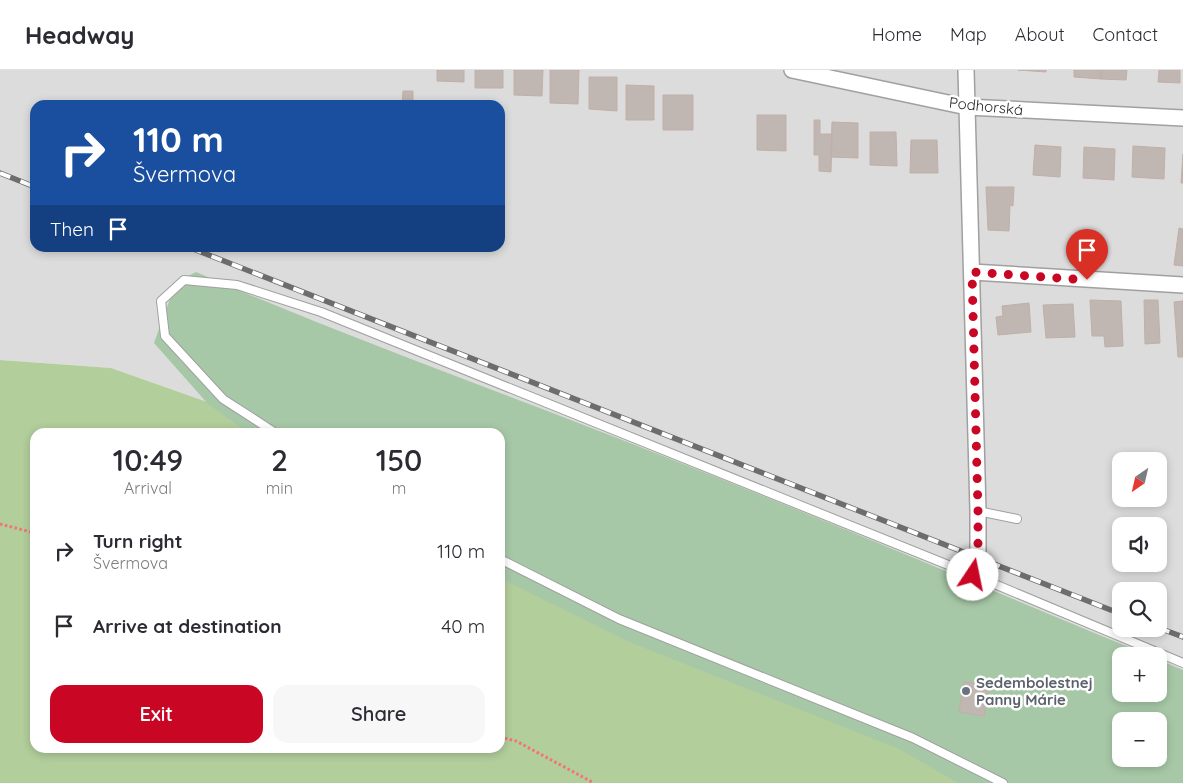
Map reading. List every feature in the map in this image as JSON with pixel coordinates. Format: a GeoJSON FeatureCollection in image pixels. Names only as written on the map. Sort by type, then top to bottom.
{"type":"FeatureCollection","features":[{"type":"Feature","properties":{"kind":"street","name":"Podhorská"},"geometry":{"type":"LineString","coordinates":[[792,70],[967,107],[1183,118]]}},
{"type":"Feature","properties":{"kind":"street"},"geometry":{"type":"LineString","coordinates":[[966,70],[978,511],[978,558],[973,575]]}},
{"type":"Feature","properties":{"kind":"street"},"geometry":{"type":"LineString","coordinates":[[972,272],[1183,286]]}},
{"type":"Feature","properties":{"kind":"lane"},"geometry":{"type":"LineString","coordinates":[[268,428],[223,398],[165,336],[161,301],[184,280],[237,286],[321,312],[973,575],[1183,663]]}},
{"type":"Feature","properties":{"kind":"lane"},"geometry":{"type":"LineString","coordinates":[[978,511],[1017,519]]}},
{"type":"Feature","properties":{"kind":"lane"},"geometry":{"type":"LineString","coordinates":[[505,562],[620,619],[913,738],[1003,783]]}},
{"type":"Feature","properties":{"kind":"path"},"geometry":{"type":"LineString","coordinates":[[0,524],[30,532]]}},
{"type":"Feature","properties":{"kind":"path"},"geometry":{"type":"LineString","coordinates":[[505,738],[516,741],[594,783]]}},
{"type":"Feature","properties":{"kind":"shaded area"},"geometry":{"type":"Polygon","coordinates":[[[0,70],[1183,70],[1183,783],[977,783],[505,436],[505,428],[281,428],[111,368],[0,360],[0,70]]]}},
{"type":"Feature","properties":{"kind":"green space"},"geometry":{"type":"Polygon","coordinates":[[[196,272],[368,343],[600,431],[720,479],[1128,647],[1112,647],[1112,702],[1167,702],[1167,663],[1183,670],[1183,783],[958,783],[899,749],[627,641],[505,580],[505,428],[241,428],[208,404],[154,343],[176,282],[196,272]]]}},
{"type":"Feature","properties":{"kind":"green space"},"geometry":{"type":"Polygon","coordinates":[[[0,360],[111,368],[281,428],[30,428],[30,753],[505,753],[505,547],[977,783],[0,783],[0,360]]]}},
{"type":"Feature","properties":{"kind":"building"},"geometry":{"type":"Polygon","coordinates":[[[437,70],[464,70],[464,82],[437,81],[437,70]]]}},
{"type":"Feature","properties":{"kind":"building"},"geometry":{"type":"Polygon","coordinates":[[[475,70],[503,70],[503,88],[475,88],[475,70]]]}},
{"type":"Feature","properties":{"kind":"building"},"geometry":{"type":"Polygon","coordinates":[[[514,70],[543,70],[542,96],[514,95],[514,70]]]}},
{"type":"Feature","properties":{"kind":"building"},"geometry":{"type":"Polygon","coordinates":[[[550,70],[579,70],[578,104],[550,103],[550,70]]]}},
{"type":"Feature","properties":{"kind":"building"},"geometry":{"type":"Polygon","coordinates":[[[1018,70],[1046,70],[1046,72],[1018,70]]]}},
{"type":"Feature","properties":{"kind":"building"},"geometry":{"type":"Polygon","coordinates":[[[1074,70],[1101,70],[1101,79],[1074,77],[1074,70]]]}},
{"type":"Feature","properties":{"kind":"building"},"geometry":{"type":"Polygon","coordinates":[[[1101,70],[1127,70],[1126,80],[1101,79],[1101,70]]]}},
{"type":"Feature","properties":{"kind":"building"},"geometry":{"type":"Polygon","coordinates":[[[1159,70],[1180,70],[1180,83],[1158,82],[1159,70]]]}},
{"type":"Feature","properties":{"kind":"building"},"geometry":{"type":"Polygon","coordinates":[[[589,77],[617,77],[617,111],[589,109],[589,77]]]}},
{"type":"Feature","properties":{"kind":"building"},"geometry":{"type":"Polygon","coordinates":[[[626,85],[654,86],[654,120],[626,120],[626,85]]]}},
{"type":"Feature","properties":{"kind":"building"},"geometry":{"type":"Polygon","coordinates":[[[403,91],[413,91],[413,100],[402,100],[403,91]]]}},
{"type":"Feature","properties":{"kind":"building"},"geometry":{"type":"Polygon","coordinates":[[[663,95],[693,95],[693,130],[663,130],[663,95]]]}},
{"type":"Feature","properties":{"kind":"building"},"geometry":{"type":"Polygon","coordinates":[[[757,115],[786,115],[786,151],[757,150],[757,115]]]}},
{"type":"Feature","properties":{"kind":"building"},"geometry":{"type":"Polygon","coordinates":[[[814,120],[820,120],[820,134],[832,134],[831,172],[819,171],[819,155],[814,155],[814,120]]]}},
{"type":"Feature","properties":{"kind":"building"},"geometry":{"type":"Polygon","coordinates":[[[832,122],[858,123],[858,158],[831,157],[832,122]]]}},
{"type":"Feature","properties":{"kind":"building"},"geometry":{"type":"Polygon","coordinates":[[[870,132],[896,132],[897,166],[870,165],[870,132]]]}},
{"type":"Feature","properties":{"kind":"building"},"geometry":{"type":"Polygon","coordinates":[[[911,140],[937,140],[938,173],[910,173],[911,140]]]}},
{"type":"Feature","properties":{"kind":"building"},"geometry":{"type":"Polygon","coordinates":[[[1035,145],[1061,147],[1060,177],[1033,175],[1035,145]]]}},
{"type":"Feature","properties":{"kind":"building"},"geometry":{"type":"Polygon","coordinates":[[[1133,146],[1165,148],[1164,179],[1132,177],[1133,146]]]}},
{"type":"Feature","properties":{"kind":"building"},"geometry":{"type":"Polygon","coordinates":[[[1084,147],[1115,149],[1114,180],[1083,178],[1084,147]]]}},
{"type":"Feature","properties":{"kind":"building"},"geometry":{"type":"Polygon","coordinates":[[[1183,154],[1183,183],[1181,183],[1183,154]]]}},
{"type":"Feature","properties":{"kind":"building"},"geometry":{"type":"Polygon","coordinates":[[[986,187],[1014,187],[1013,206],[1010,205],[1009,231],[988,230],[986,187]]]}},
{"type":"Feature","properties":{"kind":"building"},"geometry":{"type":"Polygon","coordinates":[[[1179,228],[1183,229],[1183,266],[1174,265],[1179,228]]]}},
{"type":"Feature","properties":{"kind":"building"},"geometry":{"type":"Polygon","coordinates":[[[1090,300],[1121,301],[1123,346],[1105,347],[1104,336],[1092,336],[1090,300]]]}},
{"type":"Feature","properties":{"kind":"building"},"geometry":{"type":"Polygon","coordinates":[[[1144,300],[1158,300],[1160,343],[1145,344],[1144,300]]]}},
{"type":"Feature","properties":{"kind":"building"},"geometry":{"type":"Polygon","coordinates":[[[1183,301],[1183,357],[1178,357],[1174,302],[1183,301]]]}},
{"type":"Feature","properties":{"kind":"building"},"geometry":{"type":"Polygon","coordinates":[[[1029,303],[1031,332],[998,335],[996,317],[1003,316],[1002,306],[1029,303]]]}},
{"type":"Feature","properties":{"kind":"building"},"geometry":{"type":"Polygon","coordinates":[[[1073,304],[1075,337],[1046,338],[1043,305],[1073,304]]]}},
{"type":"Feature","properties":{"kind":"building","name":"Sedembolestnej Panny Márie"},"geometry":{"type":"Polygon","coordinates":[[[964,682],[990,685],[984,716],[959,712],[964,682]]]}},
{"type":"Feature","properties":{"kind":"railway"},"geometry":{"type":"LineString","coordinates":[[0,173],[30,185]]}},
{"type":"Feature","properties":{"kind":"railway"},"geometry":{"type":"LineString","coordinates":[[201,252],[1112,610]]}},
{"type":"Feature","properties":{"kind":"railway"},"geometry":{"type":"LineString","coordinates":[[1167,631],[1183,637]]}},
{"type":"Feature","properties":{"kind":"place","name":"Sedembolestnej Panny Márie"},"geometry":{"type":"Point","coordinates":[966,691]}},
{"type":"Feature","properties":{"kind":"route"},"geometry":{"type":"LineString","coordinates":[[973,575],[978,558],[978,511],[972,272],[1087,280]]}}]}
